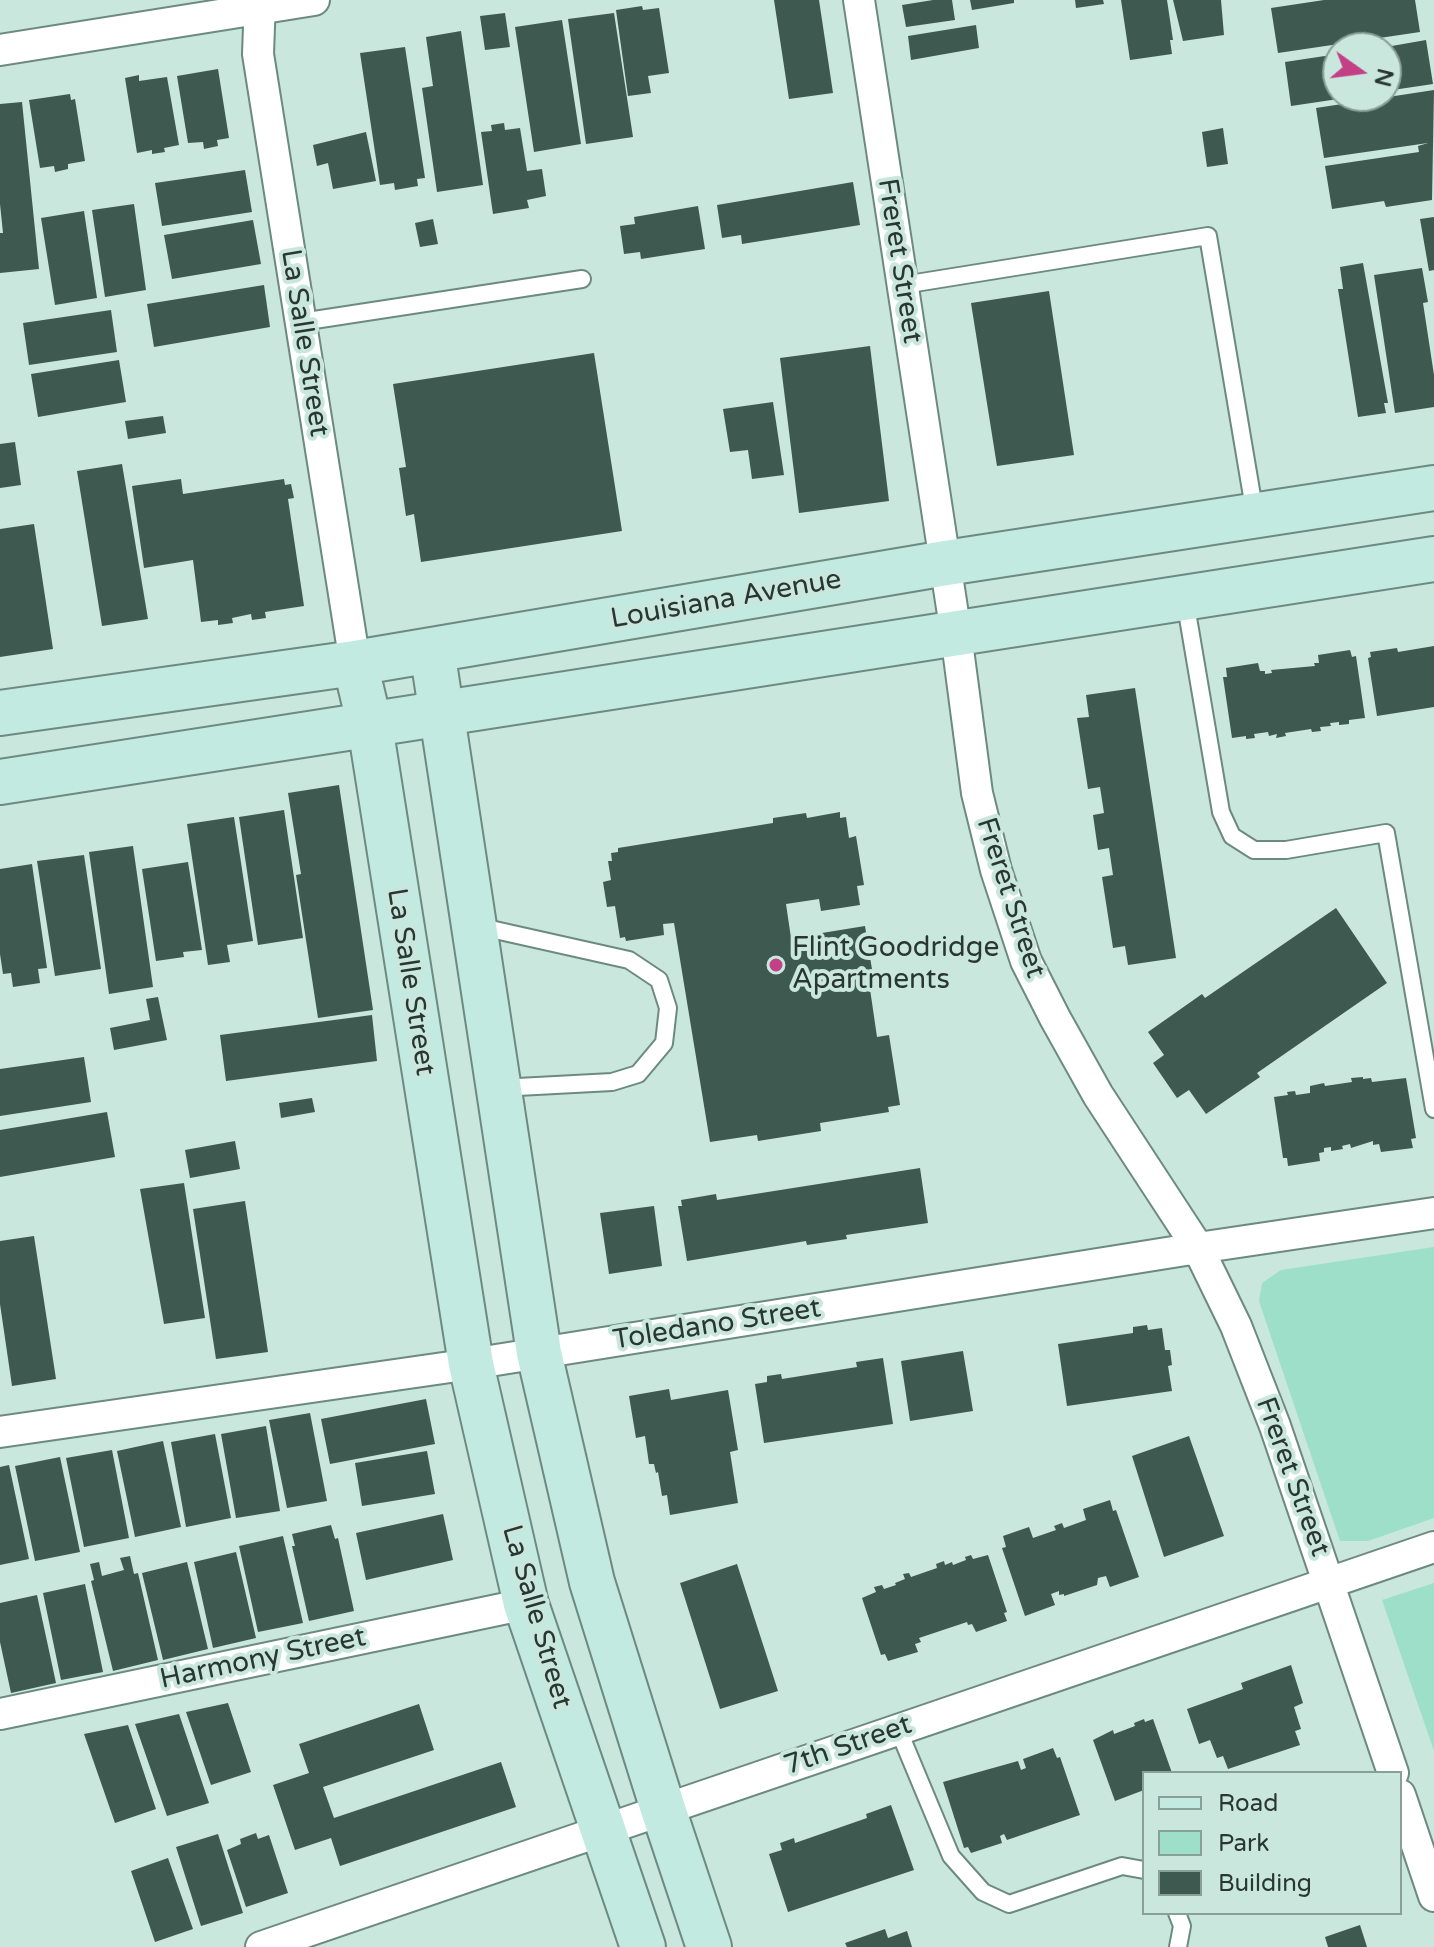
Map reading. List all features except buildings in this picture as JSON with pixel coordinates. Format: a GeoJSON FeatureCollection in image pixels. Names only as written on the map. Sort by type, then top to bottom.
{"type":"FeatureCollection","features":[{"type":"Feature","properties":{"kind":"street"},"geometry":{"type":"LineString","coordinates":[[0,50],[259,4],[314,0]]}},
{"type":"Feature","properties":{"kind":"street","name":"Freret Street"},"geometry":{"type":"LineString","coordinates":[[859,0],[946,563],[977,793],[996,870],[1026,961],[1098,1095],[1198,1248],[1236,1326],[1329,1583],[1392,1771]]}},
{"type":"Feature","properties":{"kind":"street","name":"La Salle Street"},"geometry":{"type":"LineString","coordinates":[[259,4],[258,54],[355,663],[370,726],[471,1364],[526,1604],[643,1947]]}},
{"type":"Feature","properties":{"kind":"street","name":"Louisiana Avenue"},"geometry":{"type":"LineString","coordinates":[[1434,488],[946,563],[355,663],[9,712],[14,780],[1434,559]]}},
{"type":"Feature","properties":{"kind":"street"},"geometry":{"type":"LineString","coordinates":[[432,650],[539,1353],[592,1582],[709,1947]]}},
{"type":"Feature","properties":{"kind":"street","name":"Toledano Street"},"geometry":{"type":"LineString","coordinates":[[0,1432],[471,1364],[1434,1213]]}},
{"type":"Feature","properties":{"kind":"street","name":"7th Street"},"geometry":{"type":"LineString","coordinates":[[261,1947],[1434,1547]]}},
{"type":"Feature","properties":{"kind":"street","name":"Harmony Street"},"geometry":{"type":"LineString","coordinates":[[0,1714],[526,1604]]}},
{"type":"Feature","properties":{"kind":"street"},"geometry":{"type":"LineString","coordinates":[[1402,1801],[1434,1896]]}},
{"type":"Feature","properties":{"kind":"lane"},"geometry":{"type":"LineString","coordinates":[[903,285],[1208,236],[1255,516]]}},
{"type":"Feature","properties":{"kind":"lane"},"geometry":{"type":"LineString","coordinates":[[301,322],[582,279]]}},
{"type":"Feature","properties":{"kind":"lane"},"geometry":{"type":"LineString","coordinates":[[1185,598],[1221,812],[1232,836],[1254,850],[1286,850],[1386,833],[1434,1109]]}},
{"type":"Feature","properties":{"kind":"lane"},"geometry":{"type":"LineString","coordinates":[[474,925],[629,960],[659,980],[668,1008],[664,1043],[638,1074],[612,1082],[498,1088]]}},
{"type":"Feature","properties":{"kind":"lane"},"geometry":{"type":"LineString","coordinates":[[898,1729],[951,1856],[983,1892],[1009,1904],[1122,1866],[1142,1870]]}},
{"type":"Feature","properties":{"kind":"lane"},"geometry":{"type":"LineString","coordinates":[[1178,1915],[1182,1926],[1178,1947]]}},
{"type":"Feature","properties":{"kind":"green space"},"geometry":{"type":"Polygon","coordinates":[[[1434,1247],[1434,1518],[1368,1541],[1340,1541],[1259,1301],[1262,1283],[1281,1270],[1434,1247]]]}},
{"type":"Feature","properties":{"kind":"green space"},"geometry":{"type":"Polygon","coordinates":[[[1434,1583],[1434,1751],[1382,1600],[1434,1583]]]}},
{"type":"Feature","properties":{"kind":"place","name":"Flint Goodridge Apartments"},"geometry":{"type":"Point","coordinates":[776,965]}}]}
